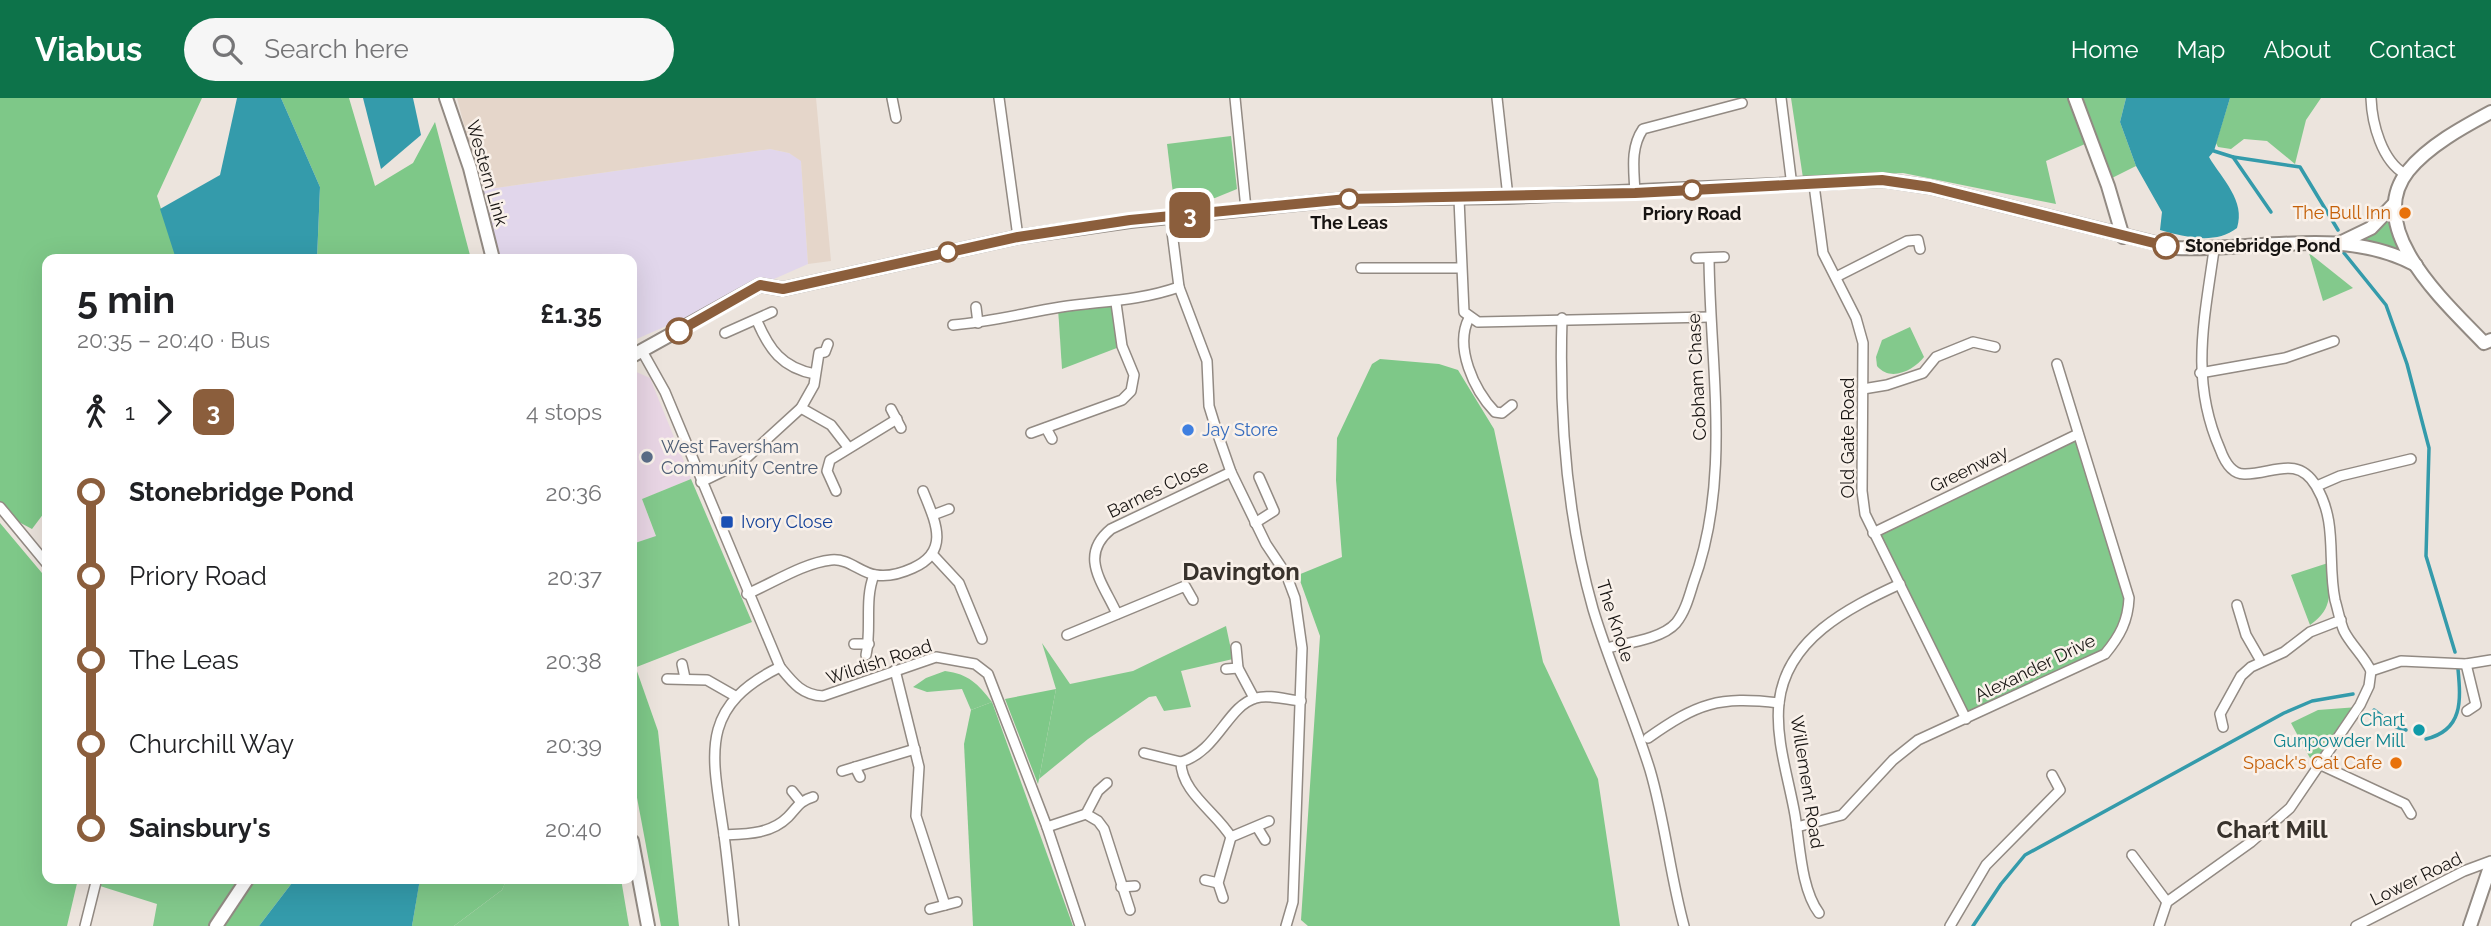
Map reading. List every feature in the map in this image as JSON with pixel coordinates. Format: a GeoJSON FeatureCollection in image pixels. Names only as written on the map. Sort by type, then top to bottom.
{"type":"FeatureCollection","features":[{"type":"Feature","properties":{"kind":"street","name":"Western Link"},"geometry":{"type":"LineString","coordinates":[[446,98],[470,169],[492,254]]}},
{"type":"Feature","properties":{"kind":"street"},"geometry":{"type":"LineString","coordinates":[[892,98],[896,118]]}},
{"type":"Feature","properties":{"kind":"street"},"geometry":{"type":"LineString","coordinates":[[999,98],[1018,237]]}},
{"type":"Feature","properties":{"kind":"street"},"geometry":{"type":"LineString","coordinates":[[1235,98],[1246,209]]}},
{"type":"Feature","properties":{"kind":"street"},"geometry":{"type":"LineString","coordinates":[[1497,98],[1508,197]]}},
{"type":"Feature","properties":{"kind":"street"},"geometry":{"type":"LineString","coordinates":[[1781,98],[1792,186]]}},
{"type":"Feature","properties":{"kind":"street"},"geometry":{"type":"LineString","coordinates":[[2076,98],[2108,186],[2123,237]]}},
{"type":"Feature","properties":{"kind":"street"},"geometry":{"type":"LineString","coordinates":[[2371,98],[2379,136],[2395,168],[2406,174]]}},
{"type":"Feature","properties":{"kind":"street"},"geometry":{"type":"LineString","coordinates":[[1635,193],[1633,153],[1636,139],[1643,129],[1725,103],[1742,103]]}},
{"type":"Feature","properties":{"kind":"street"},"geometry":{"type":"LineString","coordinates":[[2342,242],[2371,228],[2395,204],[2406,174],[2427,153],[2491,112]]}},
{"type":"Feature","properties":{"kind":"street"},"geometry":{"type":"LineString","coordinates":[[637,353],[760,285],[783,289],[1018,237],[1170,216],[1347,199],[1459,199],[1635,193],[1882,180],[1906,183],[2175,248],[2214,250],[2342,242],[2380,249],[2416,265]]}},
{"type":"Feature","properties":{"kind":"street","name":"Old Gate Road"},"geometry":{"type":"LineString","coordinates":[[1814,185],[1818,232],[1823,253],[1860,330],[1864,356],[1862,491],[1865,514],[1966,719]]}},
{"type":"Feature","properties":{"kind":"street"},"geometry":{"type":"LineString","coordinates":[[1459,199],[1464,312],[1469,318],[1478,322],[1562,318],[1710,317]]}},
{"type":"Feature","properties":{"kind":"street"},"geometry":{"type":"LineString","coordinates":[[2395,204],[2399,234],[2426,281],[2489,344]]}},
{"type":"Feature","properties":{"kind":"street"},"geometry":{"type":"LineString","coordinates":[[1170,216],[1179,287],[1207,362],[1209,406],[1231,472],[1255,523],[1286,574],[1295,598],[1302,648],[1301,701],[1293,902],[1286,926]]}},
{"type":"Feature","properties":{"kind":"street"},"geometry":{"type":"LineString","coordinates":[[1836,277],[1907,241],[1918,240],[1920,249]]}},
{"type":"Feature","properties":{"kind":"street"},"geometry":{"type":"LineString","coordinates":[[2159,926],[2167,902],[2251,842],[2290,808],[2360,705],[2369,686],[2371,671],[2345,633],[2341,620],[2333,582],[2331,529],[2317,486],[2308,475],[2293,467],[2246,475],[2229,467],[2214,434],[2200,373],[2201,342],[2214,250]]}},
{"type":"Feature","properties":{"kind":"street"},"geometry":{"type":"LineString","coordinates":[[1696,258],[1724,257]]}},
{"type":"Feature","properties":{"kind":"street","name":"Cobham Chase"},"geometry":{"type":"LineString","coordinates":[[1607,648],[1650,636],[1676,624],[1684,611],[1706,551],[1715,490],[1717,407],[1710,317],[1709,258]]}},
{"type":"Feature","properties":{"kind":"street"},"geometry":{"type":"LineString","coordinates":[[1361,268],[1461,268]]}},
{"type":"Feature","properties":{"kind":"street"},"geometry":{"type":"LineString","coordinates":[[953,325],[978,323],[1058,307],[1150,298],[1179,287]]}},
{"type":"Feature","properties":{"kind":"street"},"geometry":{"type":"LineString","coordinates":[[1031,433],[1122,400],[1130,391],[1135,374],[1122,346],[1116,303]]}},
{"type":"Feature","properties":{"kind":"street"},"geometry":{"type":"LineString","coordinates":[[976,307],[978,323]]}},
{"type":"Feature","properties":{"kind":"street"},"geometry":{"type":"LineString","coordinates":[[725,333],[741,323],[757,321],[772,312]]}},
{"type":"Feature","properties":{"kind":"street"},"geometry":{"type":"LineString","coordinates":[[1469,318],[1464,328],[1465,357],[1471,372],[1495,412],[1502,413],[1512,405]]}},
{"type":"Feature","properties":{"kind":"street","name":"The Knole"},"geometry":{"type":"LineString","coordinates":[[1562,318],[1560,383],[1569,491],[1581,564],[1650,770],[1684,926]]}},
{"type":"Feature","properties":{"kind":"street"},"geometry":{"type":"LineString","coordinates":[[757,321],[769,348],[804,372],[815,374]]}},
{"type":"Feature","properties":{"kind":"street"},"geometry":{"type":"LineString","coordinates":[[2200,373],[2285,358],[2334,341]]}},
{"type":"Feature","properties":{"kind":"street"},"geometry":{"type":"LineString","coordinates":[[1863,389],[1923,373],[1936,357],[1973,342],[1995,347]]}},
{"type":"Feature","properties":{"kind":"street"},"geometry":{"type":"LineString","coordinates":[[701,482],[742,462],[801,408],[814,385],[819,353],[825,352],[828,344]]}},
{"type":"Feature","properties":{"kind":"street","name":"Wildish Road"},"geometry":{"type":"LineString","coordinates":[[637,353],[665,392],[747,594],[780,667],[794,685],[809,695],[816,696],[936,657],[975,664],[988,674],[1047,827],[1080,926]]}},
{"type":"Feature","properties":{"kind":"street","name":"Alexander Drive"},"geometry":{"type":"LineString","coordinates":[[1797,827],[1842,815],[1918,740],[2105,654],[2125,624],[2129,598],[2057,364]]}},
{"type":"Feature","properties":{"kind":"street"},"geometry":{"type":"LineString","coordinates":[[801,408],[831,425],[848,447]]}},
{"type":"Feature","properties":{"kind":"street"},"geometry":{"type":"LineString","coordinates":[[836,491],[827,471],[831,460],[848,447],[899,423],[891,409]]}},
{"type":"Feature","properties":{"kind":"street"},"geometry":{"type":"LineString","coordinates":[[1046,428],[1052,439]]}},
{"type":"Feature","properties":{"kind":"street","name":"Greenway"},"geometry":{"type":"LineString","coordinates":[[1873,533],[2078,434]]}},
{"type":"Feature","properties":{"kind":"street"},"geometry":{"type":"LineString","coordinates":[[2317,486],[2340,476],[2411,459]]}},
{"type":"Feature","properties":{"kind":"street","name":"Barnes Close"},"geometry":{"type":"LineString","coordinates":[[1117,614],[1093,563],[1094,550],[1100,538],[1111,529],[1231,472]]}},
{"type":"Feature","properties":{"kind":"street"},"geometry":{"type":"LineString","coordinates":[[1255,523],[1274,511],[1259,477]]}},
{"type":"Feature","properties":{"kind":"street"},"geometry":{"type":"LineString","coordinates":[[747,594],[818,562],[835,559],[850,562],[874,575],[909,570],[933,555],[937,543],[933,515],[923,491]]}},
{"type":"Feature","properties":{"kind":"street"},"geometry":{"type":"LineString","coordinates":[[0,507],[42,559]]}},
{"type":"Feature","properties":{"kind":"street"},"geometry":{"type":"LineString","coordinates":[[933,515],[949,509]]}},
{"type":"Feature","properties":{"kind":"street"},"geometry":{"type":"LineString","coordinates":[[933,555],[958,583],[970,619],[982,639]]}},
{"type":"Feature","properties":{"kind":"street"},"geometry":{"type":"LineString","coordinates":[[866,655],[869,644],[868,601],[874,575]]}},
{"type":"Feature","properties":{"kind":"street","name":"Willement Road"},"geometry":{"type":"LineString","coordinates":[[1819,913],[1811,903],[1781,733],[1779,702],[1790,669],[1818,631],[1839,615],[1899,584]]}},
{"type":"Feature","properties":{"kind":"street"},"geometry":{"type":"LineString","coordinates":[[1067,635],[1185,586],[1193,600]]}},
{"type":"Feature","properties":{"kind":"street"},"geometry":{"type":"LineString","coordinates":[[2237,605],[2246,635],[2261,661]]}},
{"type":"Feature","properties":{"kind":"street"},"geometry":{"type":"LineString","coordinates":[[2222,727],[2220,713],[2241,676],[2261,661],[2284,652],[2310,632],[2341,620]]}},
{"type":"Feature","properties":{"kind":"street"},"geometry":{"type":"LineString","coordinates":[[854,644],[869,644]]}},
{"type":"Feature","properties":{"kind":"street"},"geometry":{"type":"LineString","coordinates":[[1236,647],[1238,668],[1254,698]]}},
{"type":"Feature","properties":{"kind":"street"},"geometry":{"type":"LineString","coordinates":[[2371,671],[2401,662],[2466,664],[2491,660]]}},
{"type":"Feature","properties":{"kind":"street"},"geometry":{"type":"LineString","coordinates":[[682,664],[685,678]]}},
{"type":"Feature","properties":{"kind":"street"},"geometry":{"type":"LineString","coordinates":[[2466,664],[2476,705],[2468,710]]}},
{"type":"Feature","properties":{"kind":"street"},"geometry":{"type":"LineString","coordinates":[[734,926],[724,835],[714,777],[714,747],[721,720],[735,696],[753,680],[780,667]]}},
{"type":"Feature","properties":{"kind":"street"},"geometry":{"type":"LineString","coordinates":[[1226,669],[1238,668]]}},
{"type":"Feature","properties":{"kind":"street"},"geometry":{"type":"LineString","coordinates":[[895,670],[919,767],[916,816],[944,905]]}},
{"type":"Feature","properties":{"kind":"street"},"geometry":{"type":"LineString","coordinates":[[667,679],[707,680],[735,696]]}},
{"type":"Feature","properties":{"kind":"street"},"geometry":{"type":"LineString","coordinates":[[1144,753],[1181,762],[1197,757],[1240,708],[1254,698],[1301,701]]}},
{"type":"Feature","properties":{"kind":"street"},"geometry":{"type":"LineString","coordinates":[[1648,738],[1681,716],[1724,699],[1779,702]]}},
{"type":"Feature","properties":{"kind":"street"},"geometry":{"type":"LineString","coordinates":[[842,771],[915,749]]}},
{"type":"Feature","properties":{"kind":"street"},"geometry":{"type":"LineString","coordinates":[[1181,762],[1181,769],[1198,797],[1231,837]]}},
{"type":"Feature","properties":{"kind":"street"},"geometry":{"type":"LineString","coordinates":[[2321,765],[2405,804],[2411,814]]}},
{"type":"Feature","properties":{"kind":"street"},"geometry":{"type":"LineString","coordinates":[[855,767],[860,777]]}},
{"type":"Feature","properties":{"kind":"street"},"geometry":{"type":"LineString","coordinates":[[1950,926],[1986,865],[2060,790],[2052,775]]}},
{"type":"Feature","properties":{"kind":"street"},"geometry":{"type":"LineString","coordinates":[[1047,827],[1086,814],[1098,792],[1107,783]]}},
{"type":"Feature","properties":{"kind":"street"},"geometry":{"type":"LineString","coordinates":[[792,791],[800,801]]}},
{"type":"Feature","properties":{"kind":"street"},"geometry":{"type":"LineString","coordinates":[[724,835],[771,829],[787,818],[800,801],[813,797]]}},
{"type":"Feature","properties":{"kind":"street"},"geometry":{"type":"LineString","coordinates":[[1086,814],[1098,821],[1104,830],[1130,910]]}},
{"type":"Feature","properties":{"kind":"street"},"geometry":{"type":"LineString","coordinates":[[1231,837],[1269,821]]}},
{"type":"Feature","properties":{"kind":"street"},"geometry":{"type":"LineString","coordinates":[[1257,827],[1265,840]]}},
{"type":"Feature","properties":{"kind":"street"},"geometry":{"type":"LineString","coordinates":[[1223,898],[1218,883],[1231,837]]}},
{"type":"Feature","properties":{"kind":"street"},"geometry":{"type":"LineString","coordinates":[[2132,855],[2167,902]]}},
{"type":"Feature","properties":{"kind":"street"},"geometry":{"type":"LineString","coordinates":[[2471,925],[2491,862]]}},
{"type":"Feature","properties":{"kind":"street","name":"Lower Road"},"geometry":{"type":"LineString","coordinates":[[2356,926],[2464,871],[2491,862]]}},
{"type":"Feature","properties":{"kind":"street"},"geometry":{"type":"LineString","coordinates":[[637,868],[648,926]]}},
{"type":"Feature","properties":{"kind":"street"},"geometry":{"type":"LineString","coordinates":[[1205,880],[1218,883]]}},
{"type":"Feature","properties":{"kind":"street"},"geometry":{"type":"LineString","coordinates":[[85,926],[96,884]]}},
{"type":"Feature","properties":{"kind":"street"},"geometry":{"type":"LineString","coordinates":[[216,926],[244,884]]}},
{"type":"Feature","properties":{"kind":"street"},"geometry":{"type":"LineString","coordinates":[[1121,887],[1135,886]]}},
{"type":"Feature","properties":{"kind":"street"},"geometry":{"type":"LineString","coordinates":[[930,909],[957,902]]}},
{"type":"Feature","properties":{"kind":"shaded area"},"geometry":{"type":"Polygon","coordinates":[[[457,98],[816,98],[831,261],[808,264],[801,161],[789,153],[770,149],[481,190],[457,98]]]}},
{"type":"Feature","properties":{"kind":"shaded area"},"geometry":{"type":"Polygon","coordinates":[[[770,149],[789,153],[801,160],[808,264],[637,339],[637,254],[500,254],[481,190],[770,149]]]}},
{"type":"Feature","properties":{"kind":"shaded area"},"geometry":{"type":"Polygon","coordinates":[[[637,372],[650,378],[691,479],[642,499],[656,537],[637,543],[637,372]]]}},
{"type":"Feature","properties":{"kind":"green space"},"geometry":{"type":"Polygon","coordinates":[[[0,98],[202,98],[157,196],[175,254],[42,254],[42,516],[32,529],[0,512],[0,98]]]}},
{"type":"Feature","properties":{"kind":"green space"},"geometry":{"type":"Polygon","coordinates":[[[281,98],[349,98],[375,186],[413,163],[435,122],[470,254],[317,254],[320,187],[281,98]]]}},
{"type":"Feature","properties":{"kind":"green space"},"geometry":{"type":"Polygon","coordinates":[[[1791,98],[2071,98],[2085,144],[2046,161],[2056,204],[1903,173],[1803,178],[1791,98]]]}},
{"type":"Feature","properties":{"kind":"green space"},"geometry":{"type":"Polygon","coordinates":[[[2083,98],[2126,98],[2120,122],[2136,166],[2110,179],[2083,98]]]}},
{"type":"Feature","properties":{"kind":"green space"},"geometry":{"type":"Polygon","coordinates":[[[2230,98],[2321,98],[2306,120],[2295,164],[2267,141],[2244,139],[2231,149],[2218,147],[2216,143],[2230,98]]]}},
{"type":"Feature","properties":{"kind":"green space"},"geometry":{"type":"Polygon","coordinates":[[[1231,136],[1237,189],[1215,198],[1174,202],[1167,144],[1231,136]]]}},
{"type":"Feature","properties":{"kind":"green space"},"geometry":{"type":"Polygon","coordinates":[[[2389,219],[2402,250],[2400,253],[2361,238],[2389,219]]]}},
{"type":"Feature","properties":{"kind":"green space"},"geometry":{"type":"Polygon","coordinates":[[[2309,253],[2353,288],[2323,301],[2309,253]]]}},
{"type":"Feature","properties":{"kind":"green space"},"geometry":{"type":"Polygon","coordinates":[[[1116,303],[1122,346],[1062,369],[1058,308],[1116,303]]]}},
{"type":"Feature","properties":{"kind":"green space"},"geometry":{"type":"Polygon","coordinates":[[[1910,327],[1924,357],[1909,370],[1896,374],[1883,371],[1877,366],[1876,357],[1882,340],[1910,327]]]}},
{"type":"Feature","properties":{"kind":"green space"},"geometry":{"type":"Polygon","coordinates":[[[1380,359],[1439,364],[1458,370],[1494,429],[1543,662],[1598,779],[1620,926],[1308,926],[1301,920],[1320,636],[1298,575],[1342,557],[1336,480],[1337,438],[1372,364],[1380,359]]]}},
{"type":"Feature","properties":{"kind":"green space"},"geometry":{"type":"Polygon","coordinates":[[[2078,434],[2129,612],[2105,654],[1966,719],[1873,533],[2078,434]]]}},
{"type":"Feature","properties":{"kind":"green space"},"geometry":{"type":"Polygon","coordinates":[[[691,479],[752,622],[637,667],[637,542],[656,536],[642,499],[691,479]]]}},
{"type":"Feature","properties":{"kind":"green space"},"geometry":{"type":"Polygon","coordinates":[[[0,523],[42,573],[42,884],[77,884],[67,926],[0,926],[0,523]]]}},
{"type":"Feature","properties":{"kind":"green space"},"geometry":{"type":"Polygon","coordinates":[[[2328,563],[2327,605],[2324,612],[2310,625],[2291,575],[2328,563]]]}},
{"type":"Feature","properties":{"kind":"green space"},"geometry":{"type":"Polygon","coordinates":[[[1226,626],[1233,659],[1181,671],[1191,707],[1164,711],[1156,696],[1149,697],[1088,739],[1039,779],[1056,689],[1042,643],[1070,684],[1133,671],[1226,626]]]}},
{"type":"Feature","properties":{"kind":"green space"},"geometry":{"type":"Polygon","coordinates":[[[637,671],[658,731],[679,926],[661,926],[637,798],[637,671]]]}},
{"type":"Feature","properties":{"kind":"green space"},"geometry":{"type":"Polygon","coordinates":[[[945,671],[972,681],[992,702],[971,710],[962,689],[927,692],[913,687],[926,678],[945,671]]]}},
{"type":"Feature","properties":{"kind":"green space"},"geometry":{"type":"Polygon","coordinates":[[[1056,689],[1039,779],[1038,784],[1005,699],[1056,689]]]}},
{"type":"Feature","properties":{"kind":"green space"},"geometry":{"type":"Polygon","coordinates":[[[992,702],[1073,926],[973,926],[964,744],[971,710],[992,702]]]}},
{"type":"Feature","properties":{"kind":"green space"},"geometry":{"type":"Polygon","coordinates":[[[2358,707],[2317,771],[2291,723],[2318,710],[2358,707]]]}},
{"type":"Feature","properties":{"kind":"green space"},"geometry":{"type":"Polygon","coordinates":[[[238,884],[209,926],[153,926],[157,904],[100,886],[238,884]]]}},
{"type":"Feature","properties":{"kind":"green space"},"geometry":{"type":"Polygon","coordinates":[[[252,884],[291,884],[259,926],[223,926],[252,884]]]}},
{"type":"Feature","properties":{"kind":"green space"},"geometry":{"type":"Polygon","coordinates":[[[419,884],[505,884],[502,890],[454,926],[412,926],[419,884]]]}},
{"type":"Feature","properties":{"kind":"green space"},"geometry":{"type":"Polygon","coordinates":[[[504,884],[622,884],[629,926],[454,926],[502,890],[504,884]]]}},
{"type":"Feature","properties":{"kind":"water"},"geometry":{"type":"Polygon","coordinates":[[[237,98],[281,98],[320,187],[317,254],[174,254],[160,209],[220,175],[237,98]]]}},
{"type":"Feature","properties":{"kind":"water"},"geometry":{"type":"Polygon","coordinates":[[[363,98],[413,98],[421,135],[381,169],[363,98]]]}},
{"type":"Feature","properties":{"kind":"water","name":"Stonebridge Pond"},"geometry":{"type":"Polygon","coordinates":[[[2126,98],[2230,98],[2214,151],[2209,157],[2236,199],[2239,218],[2237,228],[2210,238],[2190,237],[2160,230],[2162,212],[2136,166],[2120,122],[2126,98]]]}},
{"type":"Feature","properties":{"kind":"water"},"geometry":{"type":"Polygon","coordinates":[[[291,884],[419,884],[412,926],[259,926],[291,884]]]}},
{"type":"Feature","properties":{"kind":"waterway"},"geometry":{"type":"LineString","coordinates":[[2214,151],[2233,157],[2271,212]]}},
{"type":"Feature","properties":{"kind":"waterway"},"geometry":{"type":"LineString","coordinates":[[2233,157],[2300,167],[2338,230]]}},
{"type":"Feature","properties":{"kind":"waterway"},"geometry":{"type":"LineString","coordinates":[[2344,253],[2386,305],[2407,364],[2429,448],[2426,556],[2455,652]]}},
{"type":"Feature","properties":{"kind":"waterway"},"geometry":{"type":"LineString","coordinates":[[2426,739],[2447,729],[2457,713],[2458,669]]}},
{"type":"Feature","properties":{"kind":"waterway"},"geometry":{"type":"LineString","coordinates":[[1973,926],[2001,884],[2025,855],[2284,713],[2312,701],[2353,694]]}},
{"type":"Feature","properties":{"kind":"waterway"},"geometry":{"type":"LineString","coordinates":[[2374,710],[2396,727],[2406,730]]}},
{"type":"Feature","properties":{"kind":"bus line","name":"3"},"geometry":{"type":"LineString","coordinates":[[679,331],[760,285],[783,289],[846,272],[1018,237],[1130,220],[1347,199],[1459,199],[1635,193],[1882,180],[1930,187],[2166,246]]}},
{"type":"Feature","properties":{"kind":"place","name":"Priory Road"},"geometry":{"type":"Point","coordinates":[1692,190]}},
{"type":"Feature","properties":{"kind":"place","name":"The Leas"},"geometry":{"type":"Point","coordinates":[1349,199]}},
{"type":"Feature","properties":{"kind":"place","name":"The Bull Inn"},"geometry":{"type":"Point","coordinates":[2405,213]}},
{"type":"Feature","properties":{"kind":"place","name":"Stonebridge Pond"},"geometry":{"type":"Point","coordinates":[2166,246]}},
{"type":"Feature","properties":{"kind":"place","name":"Jay Store"},"geometry":{"type":"Point","coordinates":[1188,430]}},
{"type":"Feature","properties":{"kind":"place","name":"West Faversham Community Centre"},"geometry":{"type":"Point","coordinates":[647,457]}},
{"type":"Feature","properties":{"kind":"place","name":"Ivory Close"},"geometry":{"type":"Point","coordinates":[727,522]}},
{"type":"Feature","properties":{"kind":"place","name":"Chart Gunpowder Mill"},"geometry":{"type":"Point","coordinates":[2419,730]}},
{"type":"Feature","properties":{"kind":"place","name":"Spack's Cat Cafe"},"geometry":{"type":"Point","coordinates":[2396,763]}},
{"type":"Feature","properties":{"kind":"district","name":"Davington"},"geometry":{"type":"Point","coordinates":[1241,572]}},
{"type":"Feature","properties":{"kind":"district","name":"Chart Mill"},"geometry":{"type":"Point","coordinates":[2272,830]}}]}
